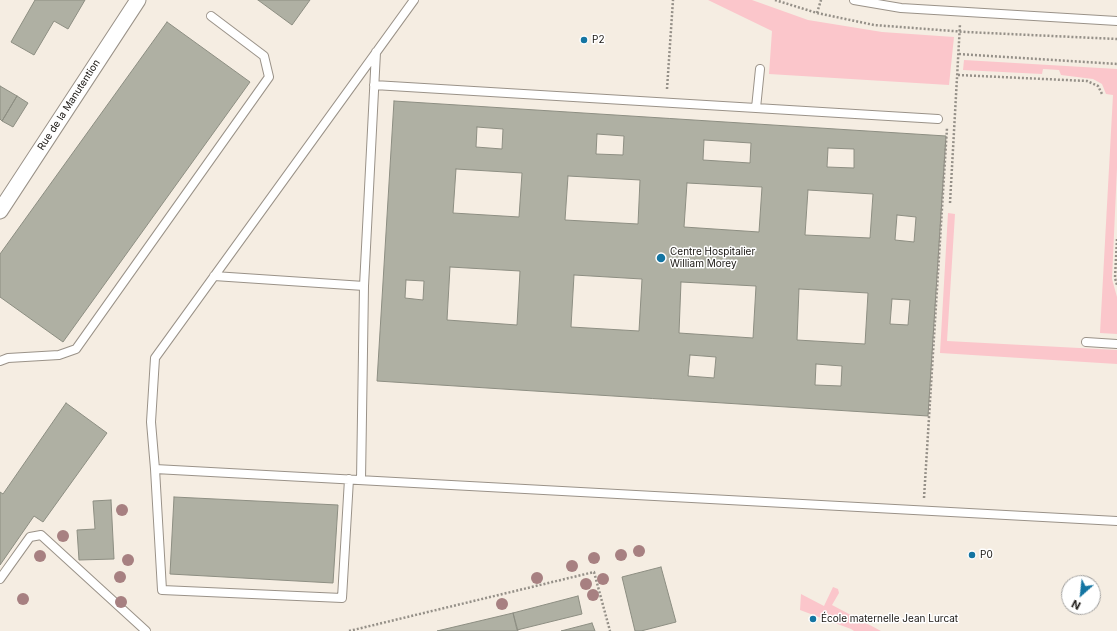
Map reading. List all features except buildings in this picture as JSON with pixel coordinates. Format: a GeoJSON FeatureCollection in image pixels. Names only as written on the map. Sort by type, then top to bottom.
{"type":"FeatureCollection","features":[{"type":"Feature","properties":{"kind":"street","name":"Rue de la Manutention"},"geometry":{"type":"LineString","coordinates":[[0,211],[138,0]]}},
{"type":"Feature","properties":{"kind":"lane"},"geometry":{"type":"LineString","coordinates":[[350,479],[342,598],[162,590],[151,422],[155,358],[414,0]]}},
{"type":"Feature","properties":{"kind":"lane"},"geometry":{"type":"LineString","coordinates":[[854,0],[901,8],[1117,21]]}},
{"type":"Feature","properties":{"kind":"lane"},"geometry":{"type":"LineString","coordinates":[[0,361],[8,358],[59,355],[76,349],[269,78],[264,56],[212,16]]}},
{"type":"Feature","properties":{"kind":"lane"},"geometry":{"type":"LineString","coordinates":[[361,480],[364,286],[376,52]]}},
{"type":"Feature","properties":{"kind":"lane"},"geometry":{"type":"LineString","coordinates":[[756,108],[760,68]]}},
{"type":"Feature","properties":{"kind":"lane"},"geometry":{"type":"LineString","coordinates":[[374,85],[938,119]]}},
{"type":"Feature","properties":{"kind":"lane"},"geometry":{"type":"LineString","coordinates":[[214,276],[364,286]]}},
{"type":"Feature","properties":{"kind":"lane"},"geometry":{"type":"LineString","coordinates":[[1086,342],[1117,344]]}},
{"type":"Feature","properties":{"kind":"lane"},"geometry":{"type":"LineString","coordinates":[[155,469],[1117,521]]}},
{"type":"Feature","properties":{"kind":"lane"},"geometry":{"type":"LineString","coordinates":[[0,579],[30,537],[41,535],[146,631]]}},
{"type":"Feature","properties":{"kind":"path"},"geometry":{"type":"LineString","coordinates":[[666,103],[670,64],[673,0]]}},
{"type":"Feature","properties":{"kind":"path"},"geometry":{"type":"LineString","coordinates":[[775,0],[817,13],[874,25],[1117,39]]}},
{"type":"Feature","properties":{"kind":"path"},"geometry":{"type":"LineString","coordinates":[[817,13],[821,0]]}},
{"type":"Feature","properties":{"kind":"path"},"geometry":{"type":"LineString","coordinates":[[950,203],[960,31]]}},
{"type":"Feature","properties":{"kind":"path"},"geometry":{"type":"LineString","coordinates":[[959,54],[1117,64]]}},
{"type":"Feature","properties":{"kind":"path"},"geometry":{"type":"LineString","coordinates":[[958,75],[1087,80],[1098,86],[1102,94]]}},
{"type":"Feature","properties":{"kind":"path"},"geometry":{"type":"LineString","coordinates":[[923,511],[948,120]]}},
{"type":"Feature","properties":{"kind":"path"},"geometry":{"type":"LineString","coordinates":[[1117,238],[1115,278],[1117,285]]}},
{"type":"Feature","properties":{"kind":"path"},"geometry":{"type":"LineString","coordinates":[[349,631],[594,572],[610,631]]}},
{"type":"Feature","properties":{"kind":"shaded area"},"geometry":{"type":"Polygon","coordinates":[[[708,0],[752,0],[808,20],[882,32],[954,37],[949,85],[769,74],[772,31],[708,0]]]}},
{"type":"Feature","properties":{"kind":"shaded area"},"geometry":{"type":"Polygon","coordinates":[[[964,60],[1117,69],[1117,168],[1112,279],[1117,297],[1117,334],[1100,333],[1113,95],[1106,94],[1102,84],[1093,79],[1061,75],[1059,70],[1043,69],[1042,74],[963,70],[964,60]]]}},
{"type":"Feature","properties":{"kind":"shaded area"},"geometry":{"type":"Polygon","coordinates":[[[948,213],[955,214],[947,341],[1117,350],[1117,364],[940,353],[948,213]]]}},
{"type":"Feature","properties":{"kind":"shaded area"},"geometry":{"type":"Polygon","coordinates":[[[833,587],[838,589],[839,593],[832,605],[881,631],[854,631],[800,610],[801,594],[824,606],[833,587]]]}},
{"type":"Feature","properties":{"kind":"place","name":"P2"},"geometry":{"type":"Point","coordinates":[584,40]}},
{"type":"Feature","properties":{"kind":"place","name":"Centre Hospitalier William Morey"},"geometry":{"type":"Point","coordinates":[661,258]}},
{"type":"Feature","properties":{"kind":"place","name":"P0"},"geometry":{"type":"Point","coordinates":[972,555]}},
{"type":"Feature","properties":{"kind":"place","name":"École maternelle Jean Lurcat"},"geometry":{"type":"Point","coordinates":[813,619]}}]}
